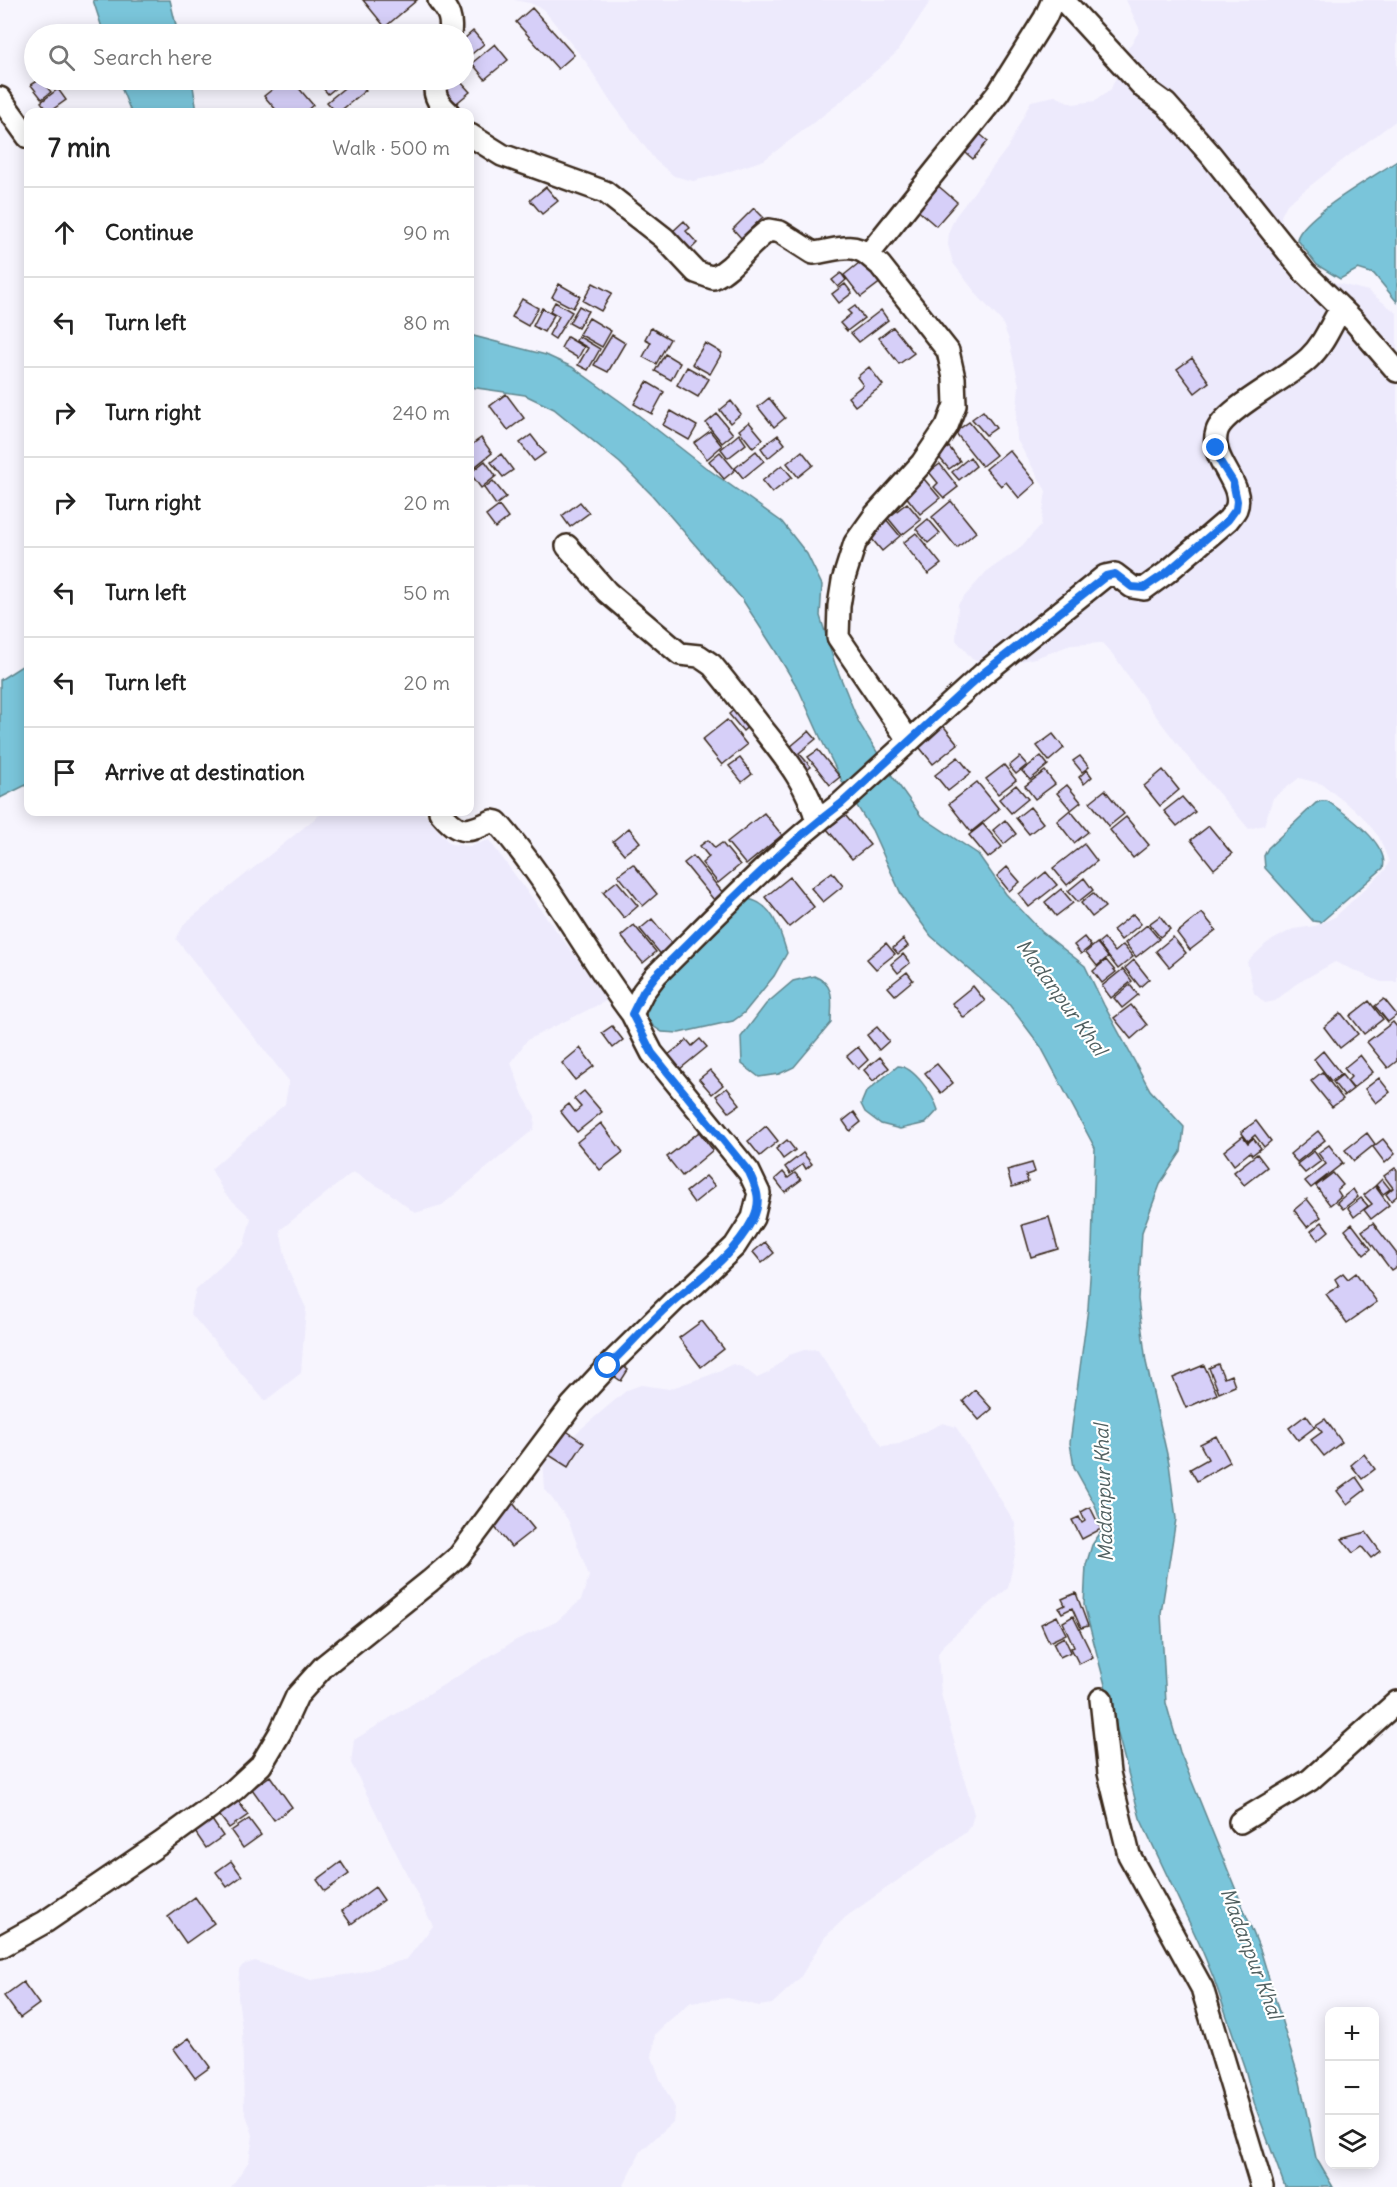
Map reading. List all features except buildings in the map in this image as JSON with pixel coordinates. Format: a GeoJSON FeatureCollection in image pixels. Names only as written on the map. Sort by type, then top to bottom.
{"type":"FeatureCollection","features":[{"type":"Feature","properties":{"kind":"street"},"geometry":{"type":"LineString","coordinates":[[439,0],[448,10],[451,24]]}},
{"type":"Feature","properties":{"kind":"street"},"geometry":{"type":"LineString","coordinates":[[868,255],[998,93],[1045,18],[1053,0]]}},
{"type":"Feature","properties":{"kind":"street"},"geometry":{"type":"LineString","coordinates":[[1063,0],[1144,88],[1166,105],[1211,154],[1305,273],[1341,308],[1397,371]]}},
{"type":"Feature","properties":{"kind":"street"},"geometry":{"type":"LineString","coordinates":[[435,90],[437,100],[444,108]]}},
{"type":"Feature","properties":{"kind":"street"},"geometry":{"type":"LineString","coordinates":[[0,98],[24,131]]}},
{"type":"Feature","properties":{"kind":"street"},"geometry":{"type":"LineString","coordinates":[[474,138],[502,156],[605,192],[664,238],[696,272],[713,278],[727,271],[757,238],[769,230],[780,232],[813,253],[846,247],[860,249],[880,265],[948,351],[954,378],[955,405],[947,426],[922,463],[875,515],[855,543],[838,606],[838,637],[909,741]]}},
{"type":"Feature","properties":{"kind":"street"},"geometry":{"type":"LineString","coordinates":[[632,1014],[643,992],[656,975],[752,882],[982,674],[1106,576],[1115,574],[1132,587],[1144,588],[1166,573],[1228,520],[1236,509],[1237,501],[1233,482],[1221,463],[1216,448],[1217,430],[1241,406],[1307,360],[1319,348],[1341,308]]}},
{"type":"Feature","properties":{"kind":"street"},"geometry":{"type":"LineString","coordinates":[[567,546],[607,592],[680,654],[699,656],[712,665],[778,747],[803,784],[813,804],[817,822]]}},
{"type":"Feature","properties":{"kind":"street"},"geometry":{"type":"LineString","coordinates":[[0,1947],[45,1922],[146,1854],[234,1790],[261,1765],[280,1733],[297,1696],[317,1674],[459,1556],[572,1405],[676,1299],[735,1246],[753,1218],[759,1193],[749,1172],[652,1053],[632,1014],[615,992],[572,924],[497,822],[492,821],[467,831],[457,829],[444,816]]}},
{"type":"Feature","properties":{"kind":"street"},"geometry":{"type":"LineString","coordinates":[[1101,1699],[1109,1773],[1129,1855],[1202,1988],[1262,2187]]}},
{"type":"Feature","properties":{"kind":"street"},"geometry":{"type":"LineString","coordinates":[[1240,1822],[1310,1780],[1397,1702]]}},
{"type":"Feature","properties":{"kind":"shaded area"},"geometry":{"type":"Polygon","coordinates":[[[514,0],[931,0],[896,53],[838,104],[764,160],[693,181],[674,176],[655,160],[606,95],[586,62],[543,9],[530,3],[514,0]]]}},
{"type":"Feature","properties":{"kind":"shaded area"},"geometry":{"type":"Polygon","coordinates":[[[1126,0],[1397,0],[1397,120],[1287,204],[1281,216],[1283,227],[1320,276],[1329,281],[1368,291],[1397,313],[1397,982],[1381,982],[1335,962],[1296,984],[1275,1001],[1265,1003],[1254,993],[1247,962],[1267,943],[1293,929],[1315,926],[1335,917],[1385,870],[1389,862],[1379,837],[1361,815],[1322,784],[1299,778],[1273,798],[1264,825],[1249,829],[1185,754],[1115,657],[1102,643],[1071,645],[1035,658],[992,667],[972,659],[956,640],[958,604],[986,572],[1018,550],[1041,525],[1046,491],[1017,440],[1019,385],[1009,340],[1002,322],[978,296],[953,263],[948,245],[949,231],[955,217],[1008,147],[1031,101],[1055,96],[1073,104],[1095,101],[1111,89],[1127,50],[1140,30],[1126,0]]]}},
{"type":"Feature","properties":{"kind":"shaded area"},"geometry":{"type":"Polygon","coordinates":[[[318,816],[426,816],[450,844],[470,846],[489,840],[608,1000],[527,1040],[511,1063],[523,1095],[535,1116],[534,1129],[442,1205],[415,1213],[388,1192],[353,1172],[280,1230],[288,1269],[306,1308],[301,1373],[265,1401],[190,1313],[196,1289],[244,1245],[251,1218],[225,1194],[211,1169],[285,1104],[289,1081],[176,939],[185,923],[318,816]]]}},
{"type":"Feature","properties":{"kind":"shaded area"},"geometry":{"type":"Polygon","coordinates":[[[817,1349],[882,1446],[899,1444],[943,1423],[956,1427],[1015,1523],[1017,1545],[1008,1588],[944,1644],[938,1654],[941,1694],[974,1814],[971,1825],[965,1833],[847,1916],[825,1937],[800,1978],[772,2004],[759,2006],[728,1998],[691,2002],[655,2034],[652,2057],[675,2108],[673,2122],[641,2151],[623,2187],[231,2187],[249,2161],[253,2135],[244,2109],[242,2029],[238,1997],[239,1970],[243,1965],[255,1961],[311,1980],[358,1973],[407,1959],[433,1926],[351,1763],[354,1740],[516,1640],[556,1622],[581,1600],[589,1576],[568,1520],[545,1489],[543,1461],[627,1390],[641,1385],[669,1389],[710,1375],[733,1364],[744,1368],[757,1378],[768,1373],[789,1355],[817,1349]]]}},
{"type":"Feature","properties":{"kind":"water"},"geometry":{"type":"Polygon","coordinates":[[[93,0],[170,0],[176,24],[101,24],[93,0]]]}},
{"type":"Feature","properties":{"kind":"water"},"geometry":{"type":"Polygon","coordinates":[[[122,90],[194,90],[196,108],[129,108],[122,90]]]}},
{"type":"Feature","properties":{"kind":"water"},"geometry":{"type":"Polygon","coordinates":[[[1397,161],[1397,302],[1374,274],[1358,269],[1340,279],[1317,265],[1297,239],[1302,230],[1325,208],[1397,161]]]}},
{"type":"Feature","properties":{"kind":"water","name":"Madanpur Khal"},"geometry":{"type":"Polygon","coordinates":[[[474,336],[546,355],[572,367],[782,522],[807,554],[822,585],[820,616],[835,664],[859,723],[890,773],[921,816],[978,854],[1006,894],[1042,932],[1085,966],[1150,1090],[1184,1127],[1181,1152],[1161,1182],[1142,1232],[1138,1299],[1146,1362],[1169,1463],[1176,1519],[1161,1613],[1166,1703],[1180,1752],[1261,1952],[1300,2082],[1316,2158],[1333,2187],[1285,2187],[1254,2103],[1245,2069],[1214,1979],[1140,1818],[1084,1605],[1086,1565],[1092,1545],[1103,1529],[1095,1505],[1074,1467],[1070,1443],[1088,1308],[1095,1148],[1041,1047],[1008,1003],[931,936],[902,896],[872,830],[844,785],[799,690],[742,599],[652,495],[620,463],[554,409],[525,395],[474,388],[474,336]]]}},
{"type":"Feature","properties":{"kind":"water"},"geometry":{"type":"Polygon","coordinates":[[[24,665],[24,786],[0,798],[0,680],[24,665]]]}},
{"type":"Feature","properties":{"kind":"water"},"geometry":{"type":"Polygon","coordinates":[[[1327,801],[1344,813],[1373,839],[1380,849],[1383,868],[1321,922],[1313,921],[1265,868],[1264,856],[1268,848],[1316,803],[1327,801]]]}},
{"type":"Feature","properties":{"kind":"water"},"geometry":{"type":"Polygon","coordinates":[[[746,899],[755,901],[769,911],[781,935],[787,953],[774,976],[744,1013],[733,1021],[679,1033],[662,1032],[653,1026],[646,1015],[649,991],[746,899]]]}},
{"type":"Feature","properties":{"kind":"water"},"geometry":{"type":"Polygon","coordinates":[[[814,976],[826,984],[831,995],[831,1023],[794,1067],[779,1074],[759,1077],[742,1064],[741,1037],[766,1004],[793,981],[814,976]]]}},
{"type":"Feature","properties":{"kind":"water"},"geometry":{"type":"Polygon","coordinates":[[[898,1066],[904,1067],[917,1076],[936,1104],[938,1110],[926,1123],[900,1129],[881,1124],[865,1112],[861,1104],[866,1092],[898,1066]]]}},
{"type":"Feature","properties":{"kind":"route"},"geometry":{"type":"LineString","coordinates":[[608,1366],[676,1299],[735,1246],[753,1218],[759,1193],[749,1172],[652,1053],[632,1014],[643,992],[656,975],[752,882],[982,674],[1026,638],[1106,576],[1115,574],[1132,587],[1144,588],[1166,573],[1228,520],[1236,509],[1237,501],[1233,482],[1221,463],[1216,448]]}}]}
